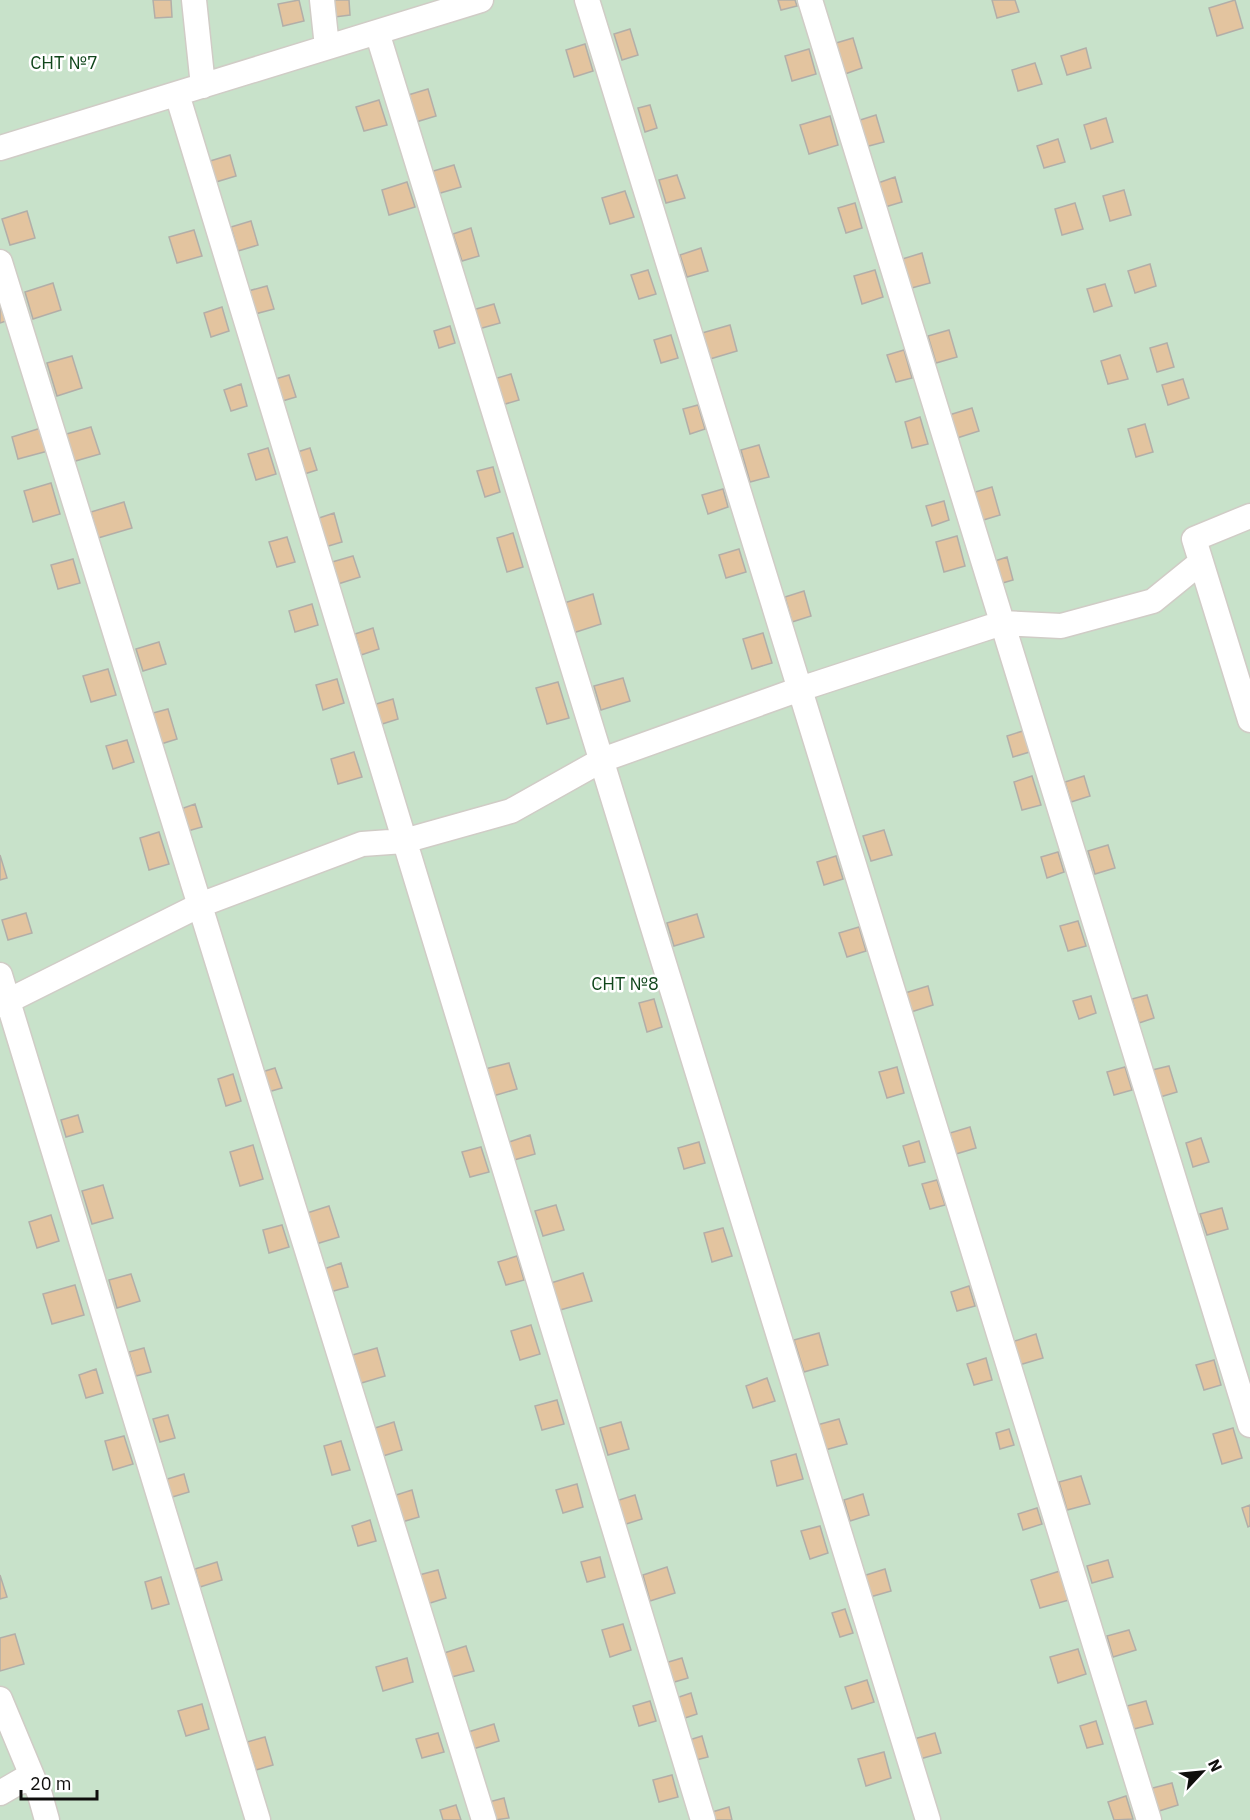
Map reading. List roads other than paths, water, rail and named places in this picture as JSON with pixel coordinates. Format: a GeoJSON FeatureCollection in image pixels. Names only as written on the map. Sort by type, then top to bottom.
{"type":"FeatureCollection","features":[{"type":"Feature","properties":{"kind":"street"},"geometry":{"type":"LineString","coordinates":[[194,0],[203,86]]}},
{"type":"Feature","properties":{"kind":"street"},"geometry":{"type":"LineString","coordinates":[[322,0],[327,47]]}},
{"type":"Feature","properties":{"kind":"street"},"geometry":{"type":"LineString","coordinates":[[0,148],[481,0]]}},
{"type":"Feature","properties":{"kind":"street"},"geometry":{"type":"LineString","coordinates":[[587,0],[1149,1820]]}},
{"type":"Feature","properties":{"kind":"street"},"geometry":{"type":"LineString","coordinates":[[810,0],[1250,1425]]}},
{"type":"Feature","properties":{"kind":"street"},"geometry":{"type":"LineString","coordinates":[[377,32],[928,1820]]}},
{"type":"Feature","properties":{"kind":"street"},"geometry":{"type":"LineString","coordinates":[[177,94],[703,1820]]}},
{"type":"Feature","properties":{"kind":"street"},"geometry":{"type":"LineString","coordinates":[[0,262],[484,1820]]}},
{"type":"Feature","properties":{"kind":"street"},"geometry":{"type":"LineString","coordinates":[[1250,516],[1194,539],[1250,720]]}},
{"type":"Feature","properties":{"kind":"street"},"geometry":{"type":"LineString","coordinates":[[4,1004],[200,905],[362,844],[404,841],[511,811],[602,760],[800,689],[1002,623],[1061,627],[1153,601],[1201,562]]}},
{"type":"Feature","properties":{"kind":"street"},"geometry":{"type":"LineString","coordinates":[[0,975],[4,1004],[258,1820]]}},
{"type":"Feature","properties":{"kind":"street"},"geometry":{"type":"LineString","coordinates":[[0,1700],[31,1775],[46,1820]]}},
{"type":"Feature","properties":{"kind":"street"},"geometry":{"type":"LineString","coordinates":[[0,1793],[31,1775]]}},
{"type":"Feature","properties":{"kind":"park label","name":"СНТ №7"},"geometry":{"type":"Point","coordinates":[64,63]}},
{"type":"Feature","properties":{"kind":"park label","name":"СНТ №8"},"geometry":{"type":"Point","coordinates":[625,984]}}]}
